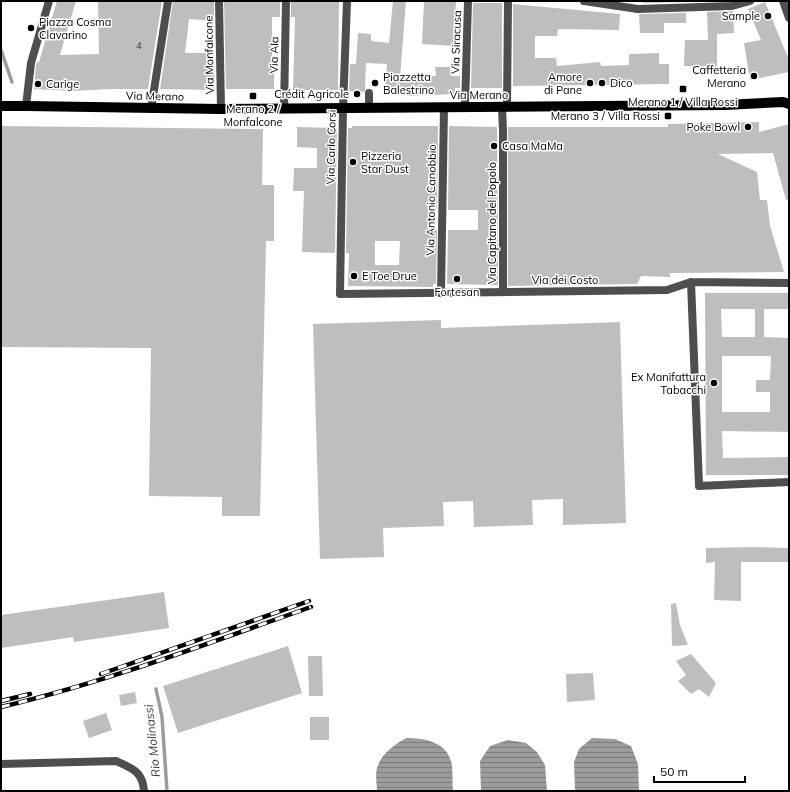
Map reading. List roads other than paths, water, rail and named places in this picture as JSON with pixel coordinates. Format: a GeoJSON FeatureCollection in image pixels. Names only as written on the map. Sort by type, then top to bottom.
{"type":"FeatureCollection","features":[{"type":"Feature","properties":{"kind":"main road","name":"Via Merano"},"geometry":{"type":"LineString","coordinates":[[1,106],[151,109],[284,109],[725,105],[783,102],[789,104]]}},
{"type":"Feature","properties":{"kind":"street"},"geometry":{"type":"LineString","coordinates":[[26,106],[31,63],[49,1]]}},
{"type":"Feature","properties":{"kind":"street"},"geometry":{"type":"LineString","coordinates":[[151,109],[168,1]]}},
{"type":"Feature","properties":{"kind":"street","name":"Via Monfalcone"},"geometry":{"type":"LineString","coordinates":[[219,1],[221,109]]}},
{"type":"Feature","properties":{"kind":"street","name":"Via Ala"},"geometry":{"type":"LineString","coordinates":[[284,109],[286,1]]}},
{"type":"Feature","properties":{"kind":"street","name":"Via Carlo Corsi"},"geometry":{"type":"LineString","coordinates":[[340,294],[343,108],[347,1]]}},
{"type":"Feature","properties":{"kind":"street","name":"Via Siracusa"},"geometry":{"type":"LineString","coordinates":[[465,107],[468,1]]}},
{"type":"Feature","properties":{"kind":"street","name":"Via Capitano del Popolo"},"geometry":{"type":"LineString","coordinates":[[503,291],[503,131],[508,1]]}},
{"type":"Feature","properties":{"kind":"street"},"geometry":{"type":"LineString","coordinates":[[584,1],[638,9],[732,6],[750,1]]}},
{"type":"Feature","properties":{"kind":"street"},"geometry":{"type":"LineString","coordinates":[[783,1],[789,18]]}},
{"type":"Feature","properties":{"kind":"street"},"geometry":{"type":"LineString","coordinates":[[369,93],[369,108]]}},
{"type":"Feature","properties":{"kind":"street","name":"Via Antonio Canobbio"},"geometry":{"type":"LineString","coordinates":[[441,293],[444,107]]}},
{"type":"Feature","properties":{"kind":"street"},"geometry":{"type":"LineString","coordinates":[[691,282],[700,486],[789,482]]}},
{"type":"Feature","properties":{"kind":"street","name":"Via dei Costo"},"geometry":{"type":"LineString","coordinates":[[340,294],[667,290],[691,282],[789,283]]}},
{"type":"Feature","properties":{"kind":"street"},"geometry":{"type":"LineString","coordinates":[[1,764],[116,761],[132,768],[140,775],[144,784],[144,791]]}},
{"type":"Feature","properties":{"kind":"waterway","name":"Rio Molinassi"},"geometry":{"type":"LineString","coordinates":[[1,50],[12,82]]}},
{"type":"Feature","properties":{"kind":"waterway","name":"Rio Molinassi"},"geometry":{"type":"LineString","coordinates":[[156,689],[162,717],[167,791]]}},
{"type":"Feature","properties":{"kind":"railway"},"geometry":{"type":"LineString","coordinates":[[101,674],[309,601]]}},
{"type":"Feature","properties":{"kind":"railway"},"geometry":{"type":"LineString","coordinates":[[1,707],[119,674],[311,607]]}},
{"type":"Feature","properties":{"kind":"railway"},"geometry":{"type":"LineString","coordinates":[[1,701],[30,694]]}},
{"type":"Feature","properties":{"kind":"place","name":"Sample"},"geometry":{"type":"Point","coordinates":[768,16]}},
{"type":"Feature","properties":{"kind":"place","name":"Piazza Cosma Clavarino"},"geometry":{"type":"Point","coordinates":[31,28]}},
{"type":"Feature","properties":{"kind":"place","name":"Caffetteria Merano"},"geometry":{"type":"Point","coordinates":[754,76]}},
{"type":"Feature","properties":{"kind":"place","name":"Piazzetta Balestrino"},"geometry":{"type":"Point","coordinates":[375,83]}},
{"type":"Feature","properties":{"kind":"place","name":"Amore di Pane"},"geometry":{"type":"Point","coordinates":[590,83]}},
{"type":"Feature","properties":{"kind":"place","name":"Dico"},"geometry":{"type":"Point","coordinates":[602,83]}},
{"type":"Feature","properties":{"kind":"place","name":"Carige"},"geometry":{"type":"Point","coordinates":[38,84]}},
{"type":"Feature","properties":{"kind":"place","name":"Merano 1 / Villa Rossi"},"geometry":{"type":"Point","coordinates":[683,89]}},
{"type":"Feature","properties":{"kind":"place","name":"Crédit Agricole"},"geometry":{"type":"Point","coordinates":[357,94]}},
{"type":"Feature","properties":{"kind":"place","name":"Merano 2 / Monfalcone"},"geometry":{"type":"Point","coordinates":[253,96]}},
{"type":"Feature","properties":{"kind":"place","name":"Merano 3 / Villa Rossi"},"geometry":{"type":"Point","coordinates":[668,116]}},
{"type":"Feature","properties":{"kind":"place","name":"Poke Bowl"},"geometry":{"type":"Point","coordinates":[748,127]}},
{"type":"Feature","properties":{"kind":"place","name":"Casa MaMa"},"geometry":{"type":"Point","coordinates":[494,146]}},
{"type":"Feature","properties":{"kind":"place","name":"Pizzeria Star Dust"},"geometry":{"type":"Point","coordinates":[353,162]}},
{"type":"Feature","properties":{"kind":"place","name":"E Toe Drue"},"geometry":{"type":"Point","coordinates":[354,276]}},
{"type":"Feature","properties":{"kind":"place","name":"Fortesan"},"geometry":{"type":"Point","coordinates":[457,279]}},
{"type":"Feature","properties":{"kind":"place","name":"Ex Manifattura Tabacchi"},"geometry":{"type":"Point","coordinates":[714,383]}}]}
